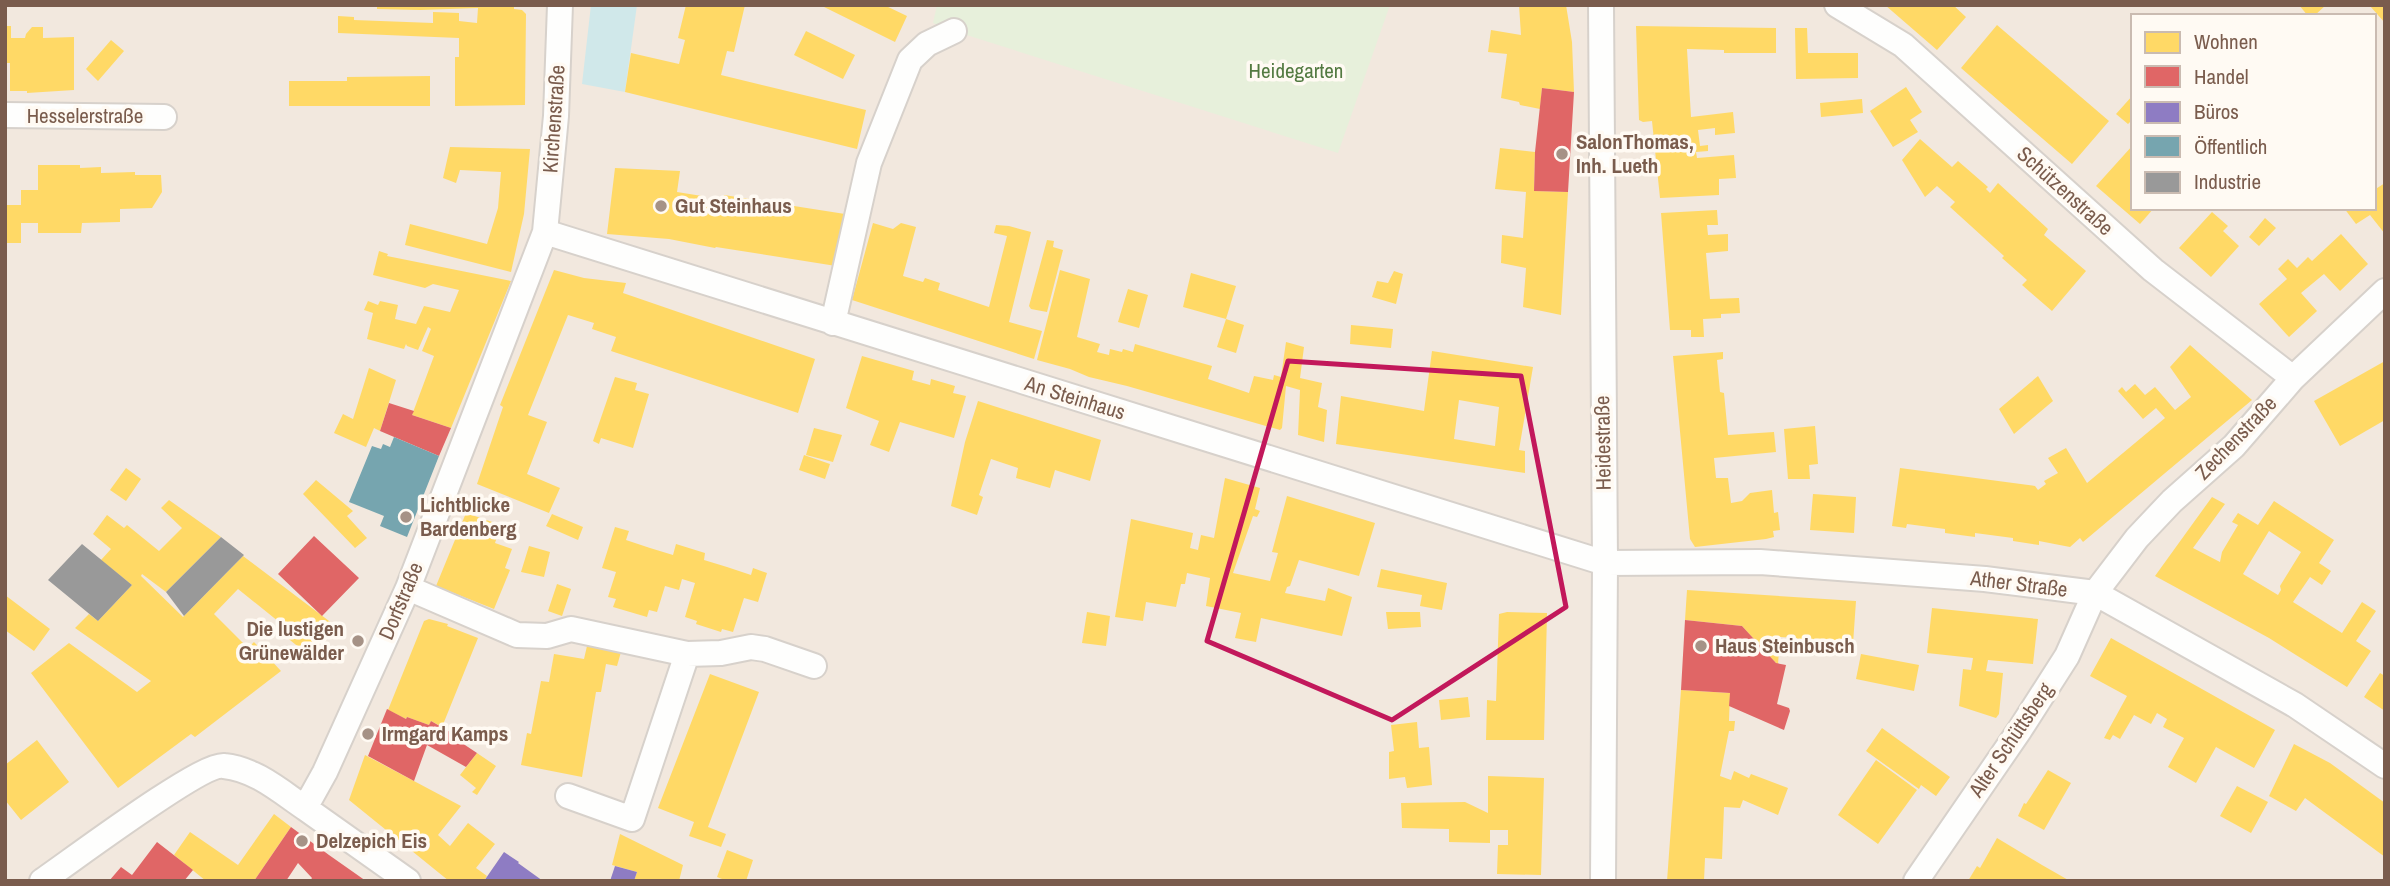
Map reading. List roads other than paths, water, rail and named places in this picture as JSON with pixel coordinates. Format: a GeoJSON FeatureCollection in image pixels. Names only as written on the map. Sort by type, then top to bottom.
{"type":"FeatureCollection","features":[{"type":"Feature","properties":{"kind":"street","name":"Kirchenstraße"},"geometry":{"type":"LineString","coordinates":[[545,232],[556,117],[560,5]]}},
{"type":"Feature","properties":{"kind":"street","name":"Heidestraße"},"geometry":{"type":"LineString","coordinates":[[1601,5],[1605,563],[1603,881]]}},
{"type":"Feature","properties":{"kind":"street","name":"Schützenstraße"},"geometry":{"type":"LineString","coordinates":[[1838,5],[1903,45],[2153,270],[2293,378]]}},
{"type":"Feature","properties":{"kind":"street"},"geometry":{"type":"LineString","coordinates":[[833,323],[869,163],[910,60],[927,44],[954,31]]}},
{"type":"Feature","properties":{"kind":"street","name":"Hesselerstraße"},"geometry":{"type":"LineString","coordinates":[[5,116],[164,117]]}},
{"type":"Feature","properties":{"kind":"street","name":"An Steinhaus"},"geometry":{"type":"LineString","coordinates":[[545,232],[1605,563]]}},
{"type":"Feature","properties":{"kind":"street","name":"Dorfstraße"},"geometry":{"type":"LineString","coordinates":[[305,808],[325,772],[408,588],[545,232]]}},
{"type":"Feature","properties":{"kind":"street","name":"Zechenstraße"},"geometry":{"type":"LineString","coordinates":[[2095,593],[2137,538],[2172,501],[2234,446],[2293,378],[2385,291]]}},
{"type":"Feature","properties":{"kind":"street","name":"Ather Straße"},"geometry":{"type":"LineString","coordinates":[[1605,563],[1760,562],[1985,579],[2095,593],[2295,705],[2385,766]]}},
{"type":"Feature","properties":{"kind":"street"},"geometry":{"type":"LineString","coordinates":[[408,588],[517,635],[547,636],[571,629],[687,653],[721,653],[751,647],[765,649],[814,666]]}},
{"type":"Feature","properties":{"kind":"street","name":"Alter Schüttsberg"},"geometry":{"type":"LineString","coordinates":[[1916,881],[2067,656],[2095,593]]}},
{"type":"Feature","properties":{"kind":"street"},"geometry":{"type":"LineString","coordinates":[[568,796],[632,818],[687,653]]}},
{"type":"Feature","properties":{"kind":"street"},"geometry":{"type":"LineString","coordinates":[[42,881],[163,797],[205,770],[221,765],[259,776],[408,881]]}},
{"type":"Feature","properties":{"kind":"water"},"geometry":{"type":"Polygon","coordinates":[[[591,5],[637,5],[625,92],[582,84],[591,5]]]}},
{"type":"Feature","properties":{"kind":"place","name":"SalonThomas, Inh. Lueth"},"geometry":{"type":"Point","coordinates":[1562,154]}},
{"type":"Feature","properties":{"kind":"place","name":"Gut Steinhaus"},"geometry":{"type":"Point","coordinates":[661,206]}},
{"type":"Feature","properties":{"kind":"place","name":"Lichtblicke Bardenberg"},"geometry":{"type":"Point","coordinates":[406,517]}},
{"type":"Feature","properties":{"kind":"place","name":"Die lustigen Grünewälder"},"geometry":{"type":"Point","coordinates":[358,641]}},
{"type":"Feature","properties":{"kind":"place","name":"Haus Steinbusch"},"geometry":{"type":"Point","coordinates":[1701,646]}},
{"type":"Feature","properties":{"kind":"place","name":"Irmgard Kamps"},"geometry":{"type":"Point","coordinates":[368,734]}},
{"type":"Feature","properties":{"kind":"place","name":"Delzepich Eis"},"geometry":{"type":"Point","coordinates":[302,841]}},
{"type":"Feature","properties":{"kind":"park label","name":"Heidegarten"},"geometry":{"type":"Point","coordinates":[1296,71]}}]}
